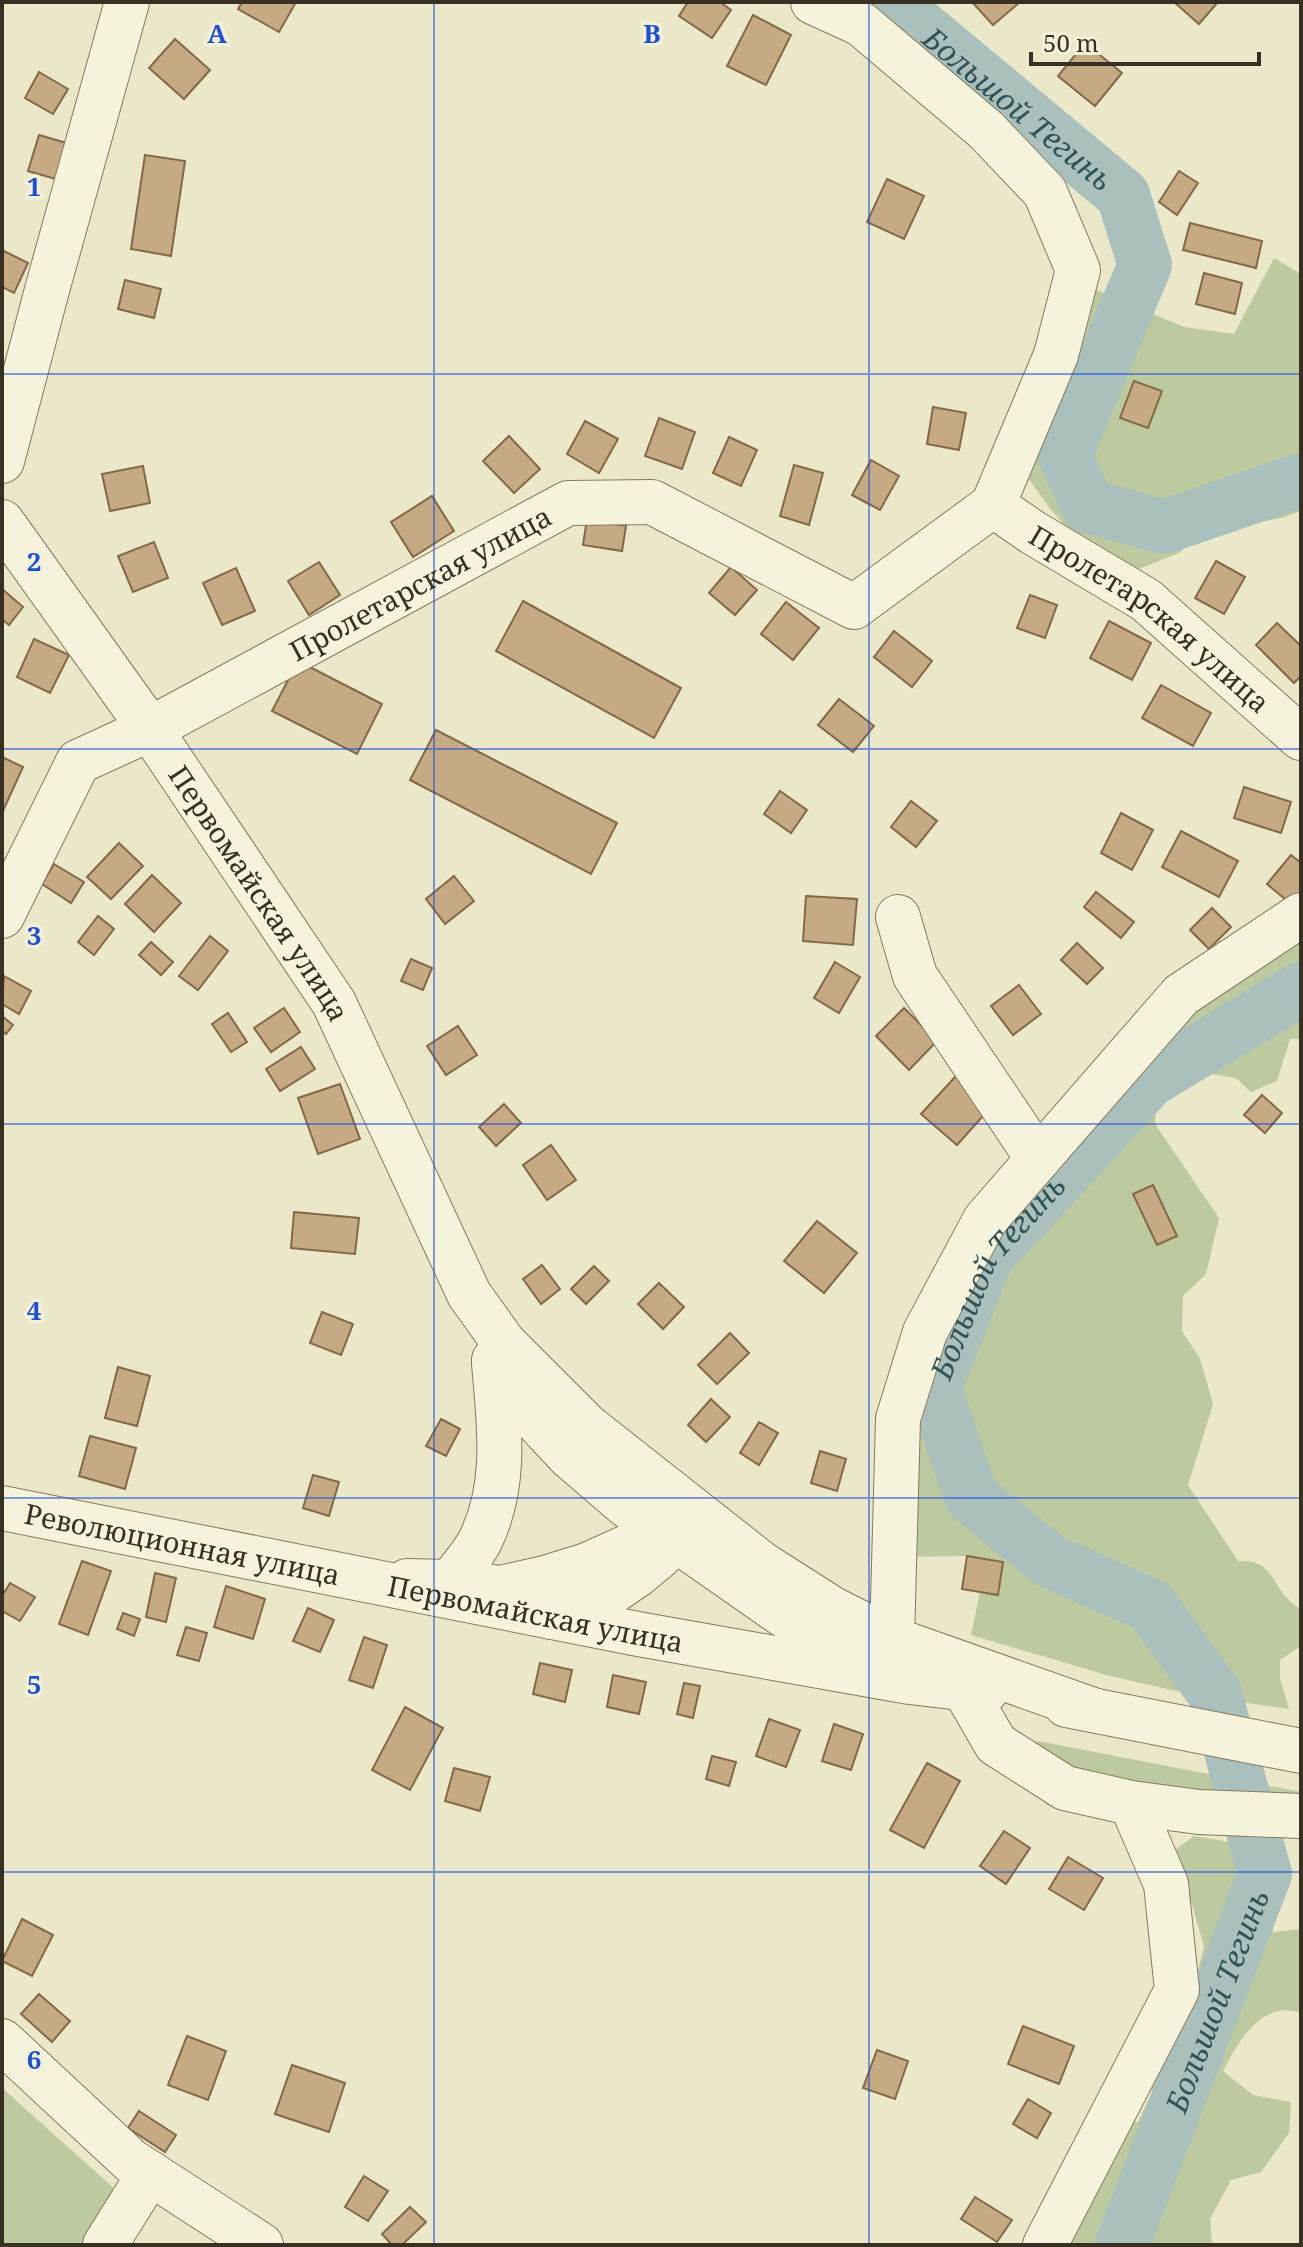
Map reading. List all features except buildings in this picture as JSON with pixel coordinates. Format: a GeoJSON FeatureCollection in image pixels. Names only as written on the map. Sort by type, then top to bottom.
{"type":"FeatureCollection","features":[{"type":"Feature","properties":{"kind":"street"},"geometry":{"type":"LineString","coordinates":[[2,461],[127,2]]}},
{"type":"Feature","properties":{"kind":"street"},"geometry":{"type":"LineString","coordinates":[[813,2],[861,24],[986,130],[1045,192],[1078,270],[1056,355],[993,505]]}},
{"type":"Feature","properties":{"kind":"street","name":"Пролетарская улица"},"geometry":{"type":"LineString","coordinates":[[2,916],[78,762],[150,729],[568,503],[652,502],[854,607],[993,505],[1146,600],[1301,738]]}},
{"type":"Feature","properties":{"kind":"street","name":"Первомайская улица"},"geometry":{"type":"LineString","coordinates":[[2,522],[150,729],[334,1003],[499,1352],[734,1542],[831,1608],[892,1639],[1093,1710]]}},
{"type":"Feature","properties":{"kind":"street"},"geometry":{"type":"LineString","coordinates":[[892,1639],[898,1419],[925,1332],[977,1234],[985,1220],[1181,995],[1301,915]]}},
{"type":"Feature","properties":{"kind":"street"},"geometry":{"type":"LineString","coordinates":[[898,917],[915,976],[1038,1159]]}},
{"type":"Feature","properties":{"kind":"street"},"geometry":{"type":"LineString","coordinates":[[499,1352],[527,1411],[569,1456],[626,1505],[785,1616],[836,1643],[903,1670],[963,1687],[996,1744],[1065,1788],[1131,1803],[1199,1812],[1301,1816]]}},
{"type":"Feature","properties":{"kind":"street","name":"Первомайская улица"},"geometry":{"type":"LineString","coordinates":[[364,1581],[451,1582],[480,1541],[495,1497],[502,1454],[499,1352]]}},
{"type":"Feature","properties":{"kind":"street"},"geometry":{"type":"LineString","coordinates":[[551,1617],[592,1606],[637,1575],[669,1544],[667,1517],[654,1490],[624,1456]]}},
{"type":"Feature","properties":{"kind":"street","name":"Революционная улица"},"geometry":{"type":"LineString","coordinates":[[2,1508],[364,1581]]}},
{"type":"Feature","properties":{"kind":"street"},"geometry":{"type":"LineString","coordinates":[[451,1582],[500,1588],[545,1578],[587,1565],[656,1534],[702,1532],[734,1542]]}},
{"type":"Feature","properties":{"kind":"street","name":"Первомайская улица"},"geometry":{"type":"LineString","coordinates":[[364,1581],[910,1682],[963,1687],[1093,1710],[1301,1751]]}},
{"type":"Feature","properties":{"kind":"street"},"geometry":{"type":"LineString","coordinates":[[1045,2245],[1177,1990],[1166,1884],[1131,1803]]}},
{"type":"Feature","properties":{"kind":"street"},"geometry":{"type":"LineString","coordinates":[[2,2041],[131,2161],[261,2245]]}},
{"type":"Feature","properties":{"kind":"street"},"geometry":{"type":"LineString","coordinates":[[105,2245],[150,2173]]}},
{"type":"Feature","properties":{"kind":"green space"},"geometry":{"type":"Polygon","coordinates":[[[1274,258],[1301,274],[1301,511],[1199,535],[1179,553],[1136,570],[1083,546],[1019,466],[1080,283],[1184,327],[1234,334],[1274,258]]]}},
{"type":"Feature","properties":{"kind":"green space"},"geometry":{"type":"Polygon","coordinates":[[[1301,924],[1301,1039],[1290,1039],[1277,1081],[1251,1092],[1236,1078],[1197,1072],[1158,1087],[1155,1124],[1219,1218],[1206,1274],[1183,1296],[1182,1331],[1200,1359],[1213,1404],[1188,1485],[1238,1561],[1249,1561],[1263,1567],[1288,1599],[1301,1610],[1301,1646],[1280,1660],[1280,1678],[1289,1709],[1198,1696],[1106,1675],[971,1635],[980,1592],[998,1595],[1002,1562],[967,1556],[893,1557],[925,1332],[1181,995],[1301,924]]]}},
{"type":"Feature","properties":{"kind":"green space"},"geometry":{"type":"Polygon","coordinates":[[[1038,1741],[1301,1792],[1301,1805],[1080,1781],[1030,1743],[1038,1741]]]}},
{"type":"Feature","properties":{"kind":"green space"},"geometry":{"type":"Polygon","coordinates":[[[1194,1836],[1272,1849],[1273,1932],[1301,1929],[1301,2013],[1287,2010],[1263,2018],[1244,2036],[1223,2071],[1253,2095],[1291,2102],[1289,2133],[1261,2172],[1231,2180],[1210,2219],[1212,2245],[1045,2245],[1108,2123],[1138,2122],[1152,2092],[1150,2077],[1198,1971],[1204,1946],[1176,1849],[1194,1836]]]}},
{"type":"Feature","properties":{"kind":"green space"},"geometry":{"type":"Polygon","coordinates":[[[2,2088],[116,2190],[83,2245],[2,2245],[2,2088]]]}},
{"type":"Feature","properties":{"kind":"waterway","name":"Большой Тегинь"},"geometry":{"type":"LineString","coordinates":[[891,2],[1123,195],[1145,265],[1065,455],[1088,506],[1164,527],[1301,480]]}},
{"type":"Feature","properties":{"kind":"waterway","name":"Большой Тегинь"},"geometry":{"type":"LineString","coordinates":[[1122,2245],[1265,1874],[1215,1694],[1151,1606],[1050,1561],[972,1498],[934,1389],[986,1258],[1150,1080],[1301,989]]}}]}
